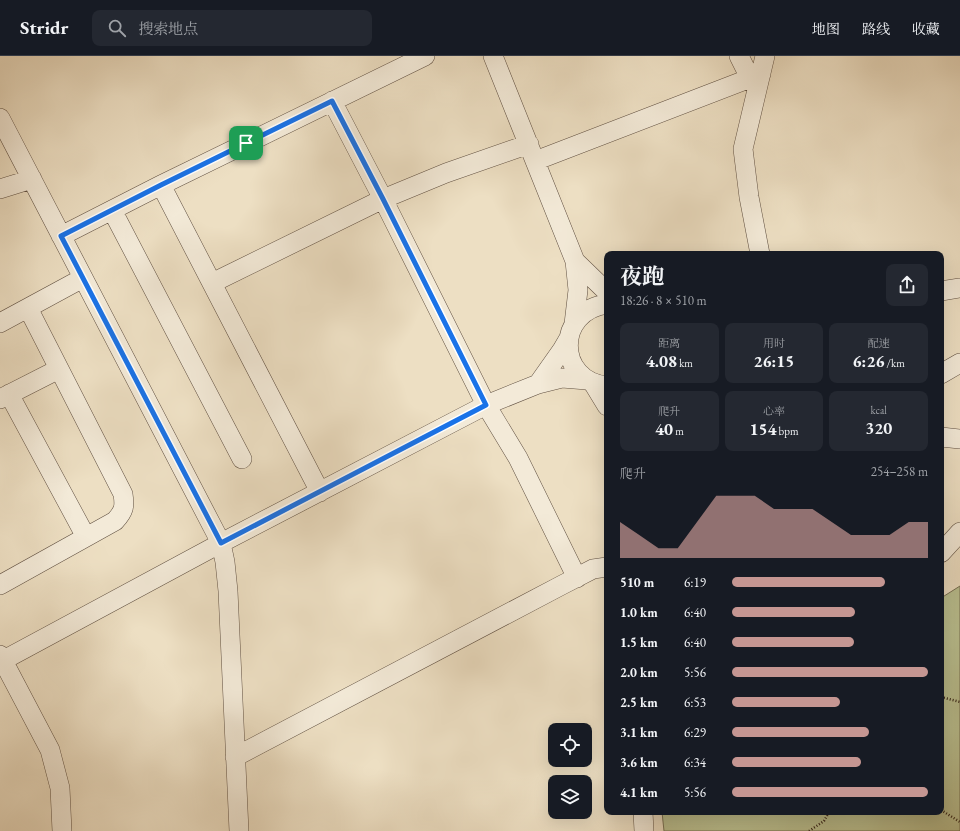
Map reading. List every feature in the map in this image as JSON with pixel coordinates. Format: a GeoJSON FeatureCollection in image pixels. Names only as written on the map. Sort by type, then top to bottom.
{"type":"FeatureCollection","features":[{"type":"Feature","properties":{"kind":"street"},"geometry":{"type":"LineString","coordinates":[[61,236],[161,185],[425,56]]}},
{"type":"Feature","properties":{"kind":"street"},"geometry":{"type":"LineString","coordinates":[[494,56],[575,261],[578,290],[568,343],[570,357],[576,370],[595,383],[604,400]]}},
{"type":"Feature","properties":{"kind":"street"},"geometry":{"type":"LineString","coordinates":[[739,56],[759,69]]}},
{"type":"Feature","properties":{"kind":"street"},"geometry":{"type":"LineString","coordinates":[[212,283],[383,199],[446,173],[532,152],[759,69]]}},
{"type":"Feature","properties":{"kind":"street"},"geometry":{"type":"LineString","coordinates":[[759,69],[744,149],[749,197],[759,251]]}},
{"type":"Feature","properties":{"kind":"street"},"geometry":{"type":"LineString","coordinates":[[332,101],[383,199],[486,405],[518,458],[577,578]]}},
{"type":"Feature","properties":{"kind":"street"},"geometry":{"type":"LineString","coordinates":[[0,118],[221,543],[225,562],[228,591],[239,831]]}},
{"type":"Feature","properties":{"kind":"street"},"geometry":{"type":"LineString","coordinates":[[0,189],[32,179]]}},
{"type":"Feature","properties":{"kind":"street"},"geometry":{"type":"LineString","coordinates":[[161,185],[320,492]]}},
{"type":"Feature","properties":{"kind":"street"},"geometry":{"type":"LineString","coordinates":[[112,210],[242,459]]}},
{"type":"Feature","properties":{"kind":"street"},"geometry":{"type":"LineString","coordinates":[[575,261],[604,289]]}},
{"type":"Feature","properties":{"kind":"street"},"geometry":{"type":"LineString","coordinates":[[0,323],[83,278]]}},
{"type":"Feature","properties":{"kind":"street"},"geometry":{"type":"LineString","coordinates":[[944,291],[960,288]]}},
{"type":"Feature","properties":{"kind":"street"},"geometry":{"type":"LineString","coordinates":[[538,384],[562,350],[578,318],[587,310],[598,305],[604,304]]}},
{"type":"Feature","properties":{"kind":"street"},"geometry":{"type":"LineString","coordinates":[[0,584],[115,521],[122,514],[125,504],[123,494],[28,308]]}},
{"type":"Feature","properties":{"kind":"street"},"geometry":{"type":"LineString","coordinates":[[944,372],[960,363]]}},
{"type":"Feature","properties":{"kind":"street"},"geometry":{"type":"LineString","coordinates":[[59,369],[5,397],[86,537]]}},
{"type":"Feature","properties":{"kind":"street"},"geometry":{"type":"LineString","coordinates":[[62,831],[60,788],[50,750],[1,659],[486,405],[538,384],[562,378],[595,383]]}},
{"type":"Feature","properties":{"kind":"street"},"geometry":{"type":"LineString","coordinates":[[944,437],[960,439]]}},
{"type":"Feature","properties":{"kind":"street"},"geometry":{"type":"LineString","coordinates":[[944,550],[960,532]]}},
{"type":"Feature","properties":{"kind":"street"},"geometry":{"type":"LineString","coordinates":[[235,757],[593,569],[604,568]]}},
{"type":"Feature","properties":{"kind":"street"},"geometry":{"type":"LineString","coordinates":[[643,815],[644,831]]}},
{"type":"Feature","properties":{"kind":"path"},"geometry":{"type":"LineString","coordinates":[[944,699],[960,702]]}},
{"type":"Feature","properties":{"kind":"path"},"geometry":{"type":"LineString","coordinates":[[944,812],[960,822]]}},
{"type":"Feature","properties":{"kind":"path"},"geometry":{"type":"LineString","coordinates":[[809,831],[824,821],[827,815]]}},
{"type":"Feature","properties":{"kind":"green space"},"geometry":{"type":"Polygon","coordinates":[[[960,586],[960,831],[664,831],[662,815],[944,815],[944,596],[960,586]]]}},
{"type":"Feature","properties":{"kind":"route"},"geometry":{"type":"LineString","coordinates":[[332,101],[383,199],[486,405],[221,543],[61,236],[246,143],[332,101]]}}]}
